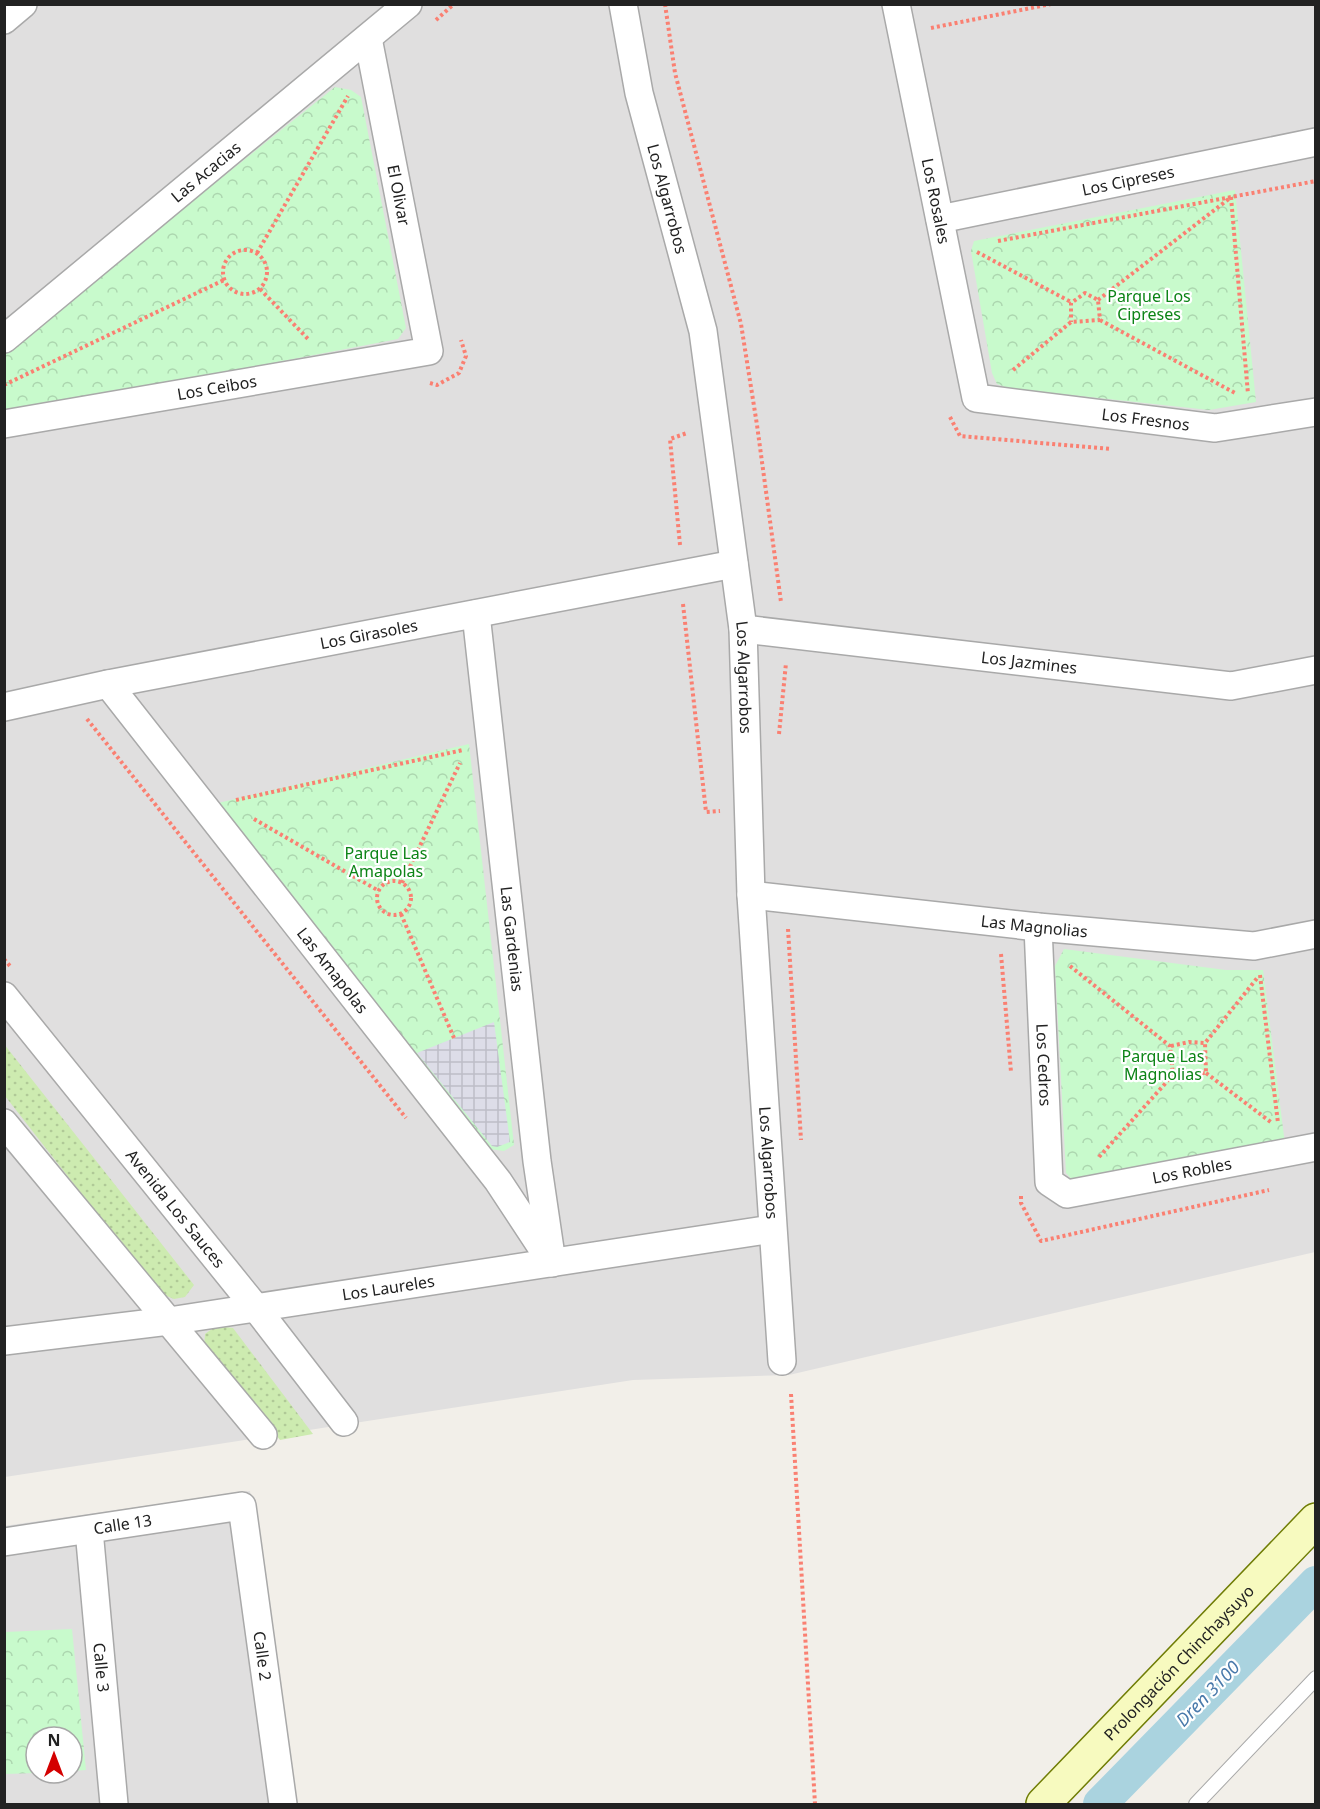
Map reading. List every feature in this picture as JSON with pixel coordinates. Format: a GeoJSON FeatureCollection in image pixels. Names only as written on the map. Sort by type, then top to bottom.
{"type":"FeatureCollection","features":[{"type":"Feature","properties":{"kind":"street"},"geometry":{"type":"LineString","coordinates":[[4,20],[23,4]]}},
{"type":"Feature","properties":{"kind":"street","name":"Las Acacias"},"geometry":{"type":"LineString","coordinates":[[4,339],[408,4]]}},
{"type":"Feature","properties":{"kind":"street","name":"Los Algarrobos"},"geometry":{"type":"LineString","coordinates":[[622,4],[639,93],[703,331],[743,629],[751,895],[782,1361]]}},
{"type":"Feature","properties":{"kind":"street","name":"Los Rosales"},"geometry":{"type":"LineString","coordinates":[[896,4],[976,398]]}},
{"type":"Feature","properties":{"kind":"street","name":"El Olivar"},"geometry":{"type":"LineString","coordinates":[[368,38],[429,351]]}},
{"type":"Feature","properties":{"kind":"street","name":"Los Cipreses"},"geometry":{"type":"LineString","coordinates":[[940,219],[1316,142]]}},
{"type":"Feature","properties":{"kind":"street","name":"Los Ceibos"},"geometry":{"type":"LineString","coordinates":[[4,424],[429,351]]}},
{"type":"Feature","properties":{"kind":"street","name":"Los Fresnos"},"geometry":{"type":"LineString","coordinates":[[976,398],[1215,428],[1316,412]]}},
{"type":"Feature","properties":{"kind":"street","name":"Los Girasoles"},"geometry":{"type":"LineString","coordinates":[[4,707],[108,684],[734,564]]}},
{"type":"Feature","properties":{"kind":"street","name":"Las Gardenias"},"geometry":{"type":"LineString","coordinates":[[476,615],[537,1161],[552,1263]]}},
{"type":"Feature","properties":{"kind":"street","name":"Los Jazmines"},"geometry":{"type":"LineString","coordinates":[[743,629],[1231,687],[1316,670]]}},
{"type":"Feature","properties":{"kind":"street","name":"Las Amapolas"},"geometry":{"type":"LineString","coordinates":[[108,684],[498,1181],[552,1263]]}},
{"type":"Feature","properties":{"kind":"street","name":"Las Magnolias"},"geometry":{"type":"LineString","coordinates":[[751,895],[1038,927],[1254,946],[1316,934]]}},
{"type":"Feature","properties":{"kind":"street","name":"Los Cedros"},"geometry":{"type":"LineString","coordinates":[[1038,927],[1049,1182],[1067,1194]]}},
{"type":"Feature","properties":{"kind":"street","name":"Avenida Los Sauces"},"geometry":{"type":"LineString","coordinates":[[4,996],[256,1308],[344,1422]]}},
{"type":"Feature","properties":{"kind":"street"},"geometry":{"type":"LineString","coordinates":[[4,1123],[263,1436]]}},
{"type":"Feature","properties":{"kind":"street","name":"Los Robles"},"geometry":{"type":"LineString","coordinates":[[1067,1194],[1316,1147]]}},
{"type":"Feature","properties":{"kind":"street","name":"Los Laureles"},"geometry":{"type":"LineString","coordinates":[[4,1341],[169,1321],[772,1229]]}},
{"type":"Feature","properties":{"kind":"street","name":"Calle 13"},"geometry":{"type":"LineString","coordinates":[[4,1542],[242,1506]]}},
{"type":"Feature","properties":{"kind":"street","name":"Calle 2"},"geometry":{"type":"LineString","coordinates":[[242,1506],[283,1804]]}},
{"type":"Feature","properties":{"kind":"street","name":"Prolongación Chinchaysuyo"},"geometry":{"type":"LineString","coordinates":[[1043,1804],[1316,1520]]}},
{"type":"Feature","properties":{"kind":"street","name":"Calle 3"},"geometry":{"type":"LineString","coordinates":[[89,1530],[114,1804]]}},
{"type":"Feature","properties":{"kind":"lane"},"geometry":{"type":"LineString","coordinates":[[1196,1804],[1316,1678]]}},
{"type":"Feature","properties":{"kind":"path"},"geometry":{"type":"LineString","coordinates":[[931,28],[1051,4]]}},
{"type":"Feature","properties":{"kind":"path"},"geometry":{"type":"LineString","coordinates":[[342,97],[348,96],[357,101]]}},
{"type":"Feature","properties":{"kind":"path"},"geometry":{"type":"LineString","coordinates":[[257,253],[348,96]]}},
{"type":"Feature","properties":{"kind":"path"},"geometry":{"type":"LineString","coordinates":[[987,243],[1316,181]]}},
{"type":"Feature","properties":{"kind":"path"},"geometry":{"type":"LineString","coordinates":[[1098,300],[1231,197]]}},
{"type":"Feature","properties":{"kind":"path"},"geometry":{"type":"LineString","coordinates":[[1008,374],[1071,322],[1100,320],[1249,401],[1231,197]]}},
{"type":"Feature","properties":{"kind":"path"},"geometry":{"type":"LineString","coordinates":[[975,261],[974,248],[1071,303]]}},
{"type":"Feature","properties":{"kind":"path"},"geometry":{"type":"LineString","coordinates":[[239,250],[257,253],[265,261],[267,270],[266,280],[260,289],[250,294],[240,294],[230,289],[224,280],[222,271],[231,254],[239,250]]}},
{"type":"Feature","properties":{"kind":"path"},"geometry":{"type":"LineString","coordinates":[[4,385],[224,280]]}},
{"type":"Feature","properties":{"kind":"path"},"geometry":{"type":"LineString","coordinates":[[260,289],[315,347]]}},
{"type":"Feature","properties":{"kind":"path"},"geometry":{"type":"LineString","coordinates":[[1071,303],[1085,293],[1098,300]]}},
{"type":"Feature","properties":{"kind":"path"},"geometry":{"type":"LineString","coordinates":[[1098,300],[1100,320]]}},
{"type":"Feature","properties":{"kind":"path"},"geometry":{"type":"LineString","coordinates":[[1071,303],[1071,322]]}},
{"type":"Feature","properties":{"kind":"path"},"geometry":{"type":"LineString","coordinates":[[948,414],[960,436],[1122,450]]}},
{"type":"Feature","properties":{"kind":"path"},"geometry":{"type":"LineString","coordinates":[[681,552],[670,439],[690,432]]}},
{"type":"Feature","properties":{"kind":"path"},"geometry":{"type":"LineString","coordinates":[[672,605],[692,601]]}},
{"type":"Feature","properties":{"kind":"path"},"geometry":{"type":"LineString","coordinates":[[683,603],[706,812],[729,810]]}},
{"type":"Feature","properties":{"kind":"path"},"geometry":{"type":"LineString","coordinates":[[80,711],[407,1120]]}},
{"type":"Feature","properties":{"kind":"path"},"geometry":{"type":"LineString","coordinates":[[231,801],[467,748],[402,883]]}},
{"type":"Feature","properties":{"kind":"path"},"geometry":{"type":"LineString","coordinates":[[251,818],[379,891]]}},
{"type":"Feature","properties":{"kind":"path"},"geometry":{"type":"LineString","coordinates":[[394,881],[402,883],[409,890],[411,899],[408,908],[401,914],[393,915],[385,912],[377,899],[379,891],[385,884],[394,881]]}},
{"type":"Feature","properties":{"kind":"path"},"geometry":{"type":"LineString","coordinates":[[401,914],[454,1038]]}},
{"type":"Feature","properties":{"kind":"path"},"geometry":{"type":"LineString","coordinates":[[1063,960],[1170,1046],[1173,1075]]}},
{"type":"Feature","properties":{"kind":"path"},"geometry":{"type":"LineString","coordinates":[[1093,1164],[1173,1075],[1206,1073],[1279,1129],[1260,975],[1205,1043],[1206,1073]]}},
{"type":"Feature","properties":{"kind":"path"},"geometry":{"type":"LineString","coordinates":[[1170,1046],[1189,1042],[1205,1043]]}},
{"type":"Feature","properties":{"kind":"path"},"geometry":{"type":"LineString","coordinates":[[1041,1241],[1270,1190]]}},
{"type":"Feature","properties":{"kind":"path"},"geometry":{"type":"LineString","coordinates":[[791,1394],[815,1804]]}},
{"type":"Feature","properties":{"kind":"shaded area"},"geometry":{"type":"Polygon","coordinates":[[[5,5],[1315,5],[1315,1252],[789,1375],[633,1380],[5,1477],[5,5]]]}},
{"type":"Feature","properties":{"kind":"shaded area"},"geometry":{"type":"Polygon","coordinates":[[[494,1022],[510,1142],[497,1147],[492,1146],[417,1053],[494,1022]]]}},
{"type":"Feature","properties":{"kind":"shaded area"},"geometry":{"type":"Polygon","coordinates":[[[250,1491],[294,1804],[5,1804],[4,1526],[250,1491]]]}},
{"type":"Feature","properties":{"kind":"green space"},"geometry":{"type":"Polygon","coordinates":[[[335,87],[351,90],[361,97],[406,328],[398,339],[5,414],[5,351],[335,87]]]}},
{"type":"Feature","properties":{"kind":"green space","name":"Parque Los Cipreses"},"geometry":{"type":"Polygon","coordinates":[[[1235,190],[1256,402],[1209,410],[1008,388],[997,384],[992,373],[971,251],[974,241],[1235,190]]]}},
{"type":"Feature","properties":{"kind":"green space","name":"Parque Las Amapolas"},"geometry":{"type":"Polygon","coordinates":[[[469,744],[514,1145],[504,1151],[489,1149],[218,803],[469,744]]]}},
{"type":"Feature","properties":{"kind":"green space","name":"Parque Las Magnolias"},"geometry":{"type":"Polygon","coordinates":[[[1064,949],[1226,970],[1263,970],[1285,1144],[1079,1187],[1066,1173],[1055,966],[1064,949]]]}},
{"type":"Feature","properties":{"kind":"green space"},"geometry":{"type":"Polygon","coordinates":[[[4,1044],[194,1285],[185,1297],[174,1299],[159,1293],[5,1096],[4,1044]]]}},
{"type":"Feature","properties":{"kind":"green space"},"geometry":{"type":"Polygon","coordinates":[[[216,1326],[233,1328],[313,1434],[280,1440],[204,1348],[205,1334],[216,1326]]]}},
{"type":"Feature","properties":{"kind":"green space"},"geometry":{"type":"Polygon","coordinates":[[[72,1629],[82,1725],[24,1725],[24,1773],[5,1774],[5,1632],[72,1629]]]}},
{"type":"Feature","properties":{"kind":"waterway","name":"Dren 3100"},"geometry":{"type":"LineString","coordinates":[[1100,1804],[1316,1583]]}}]}
